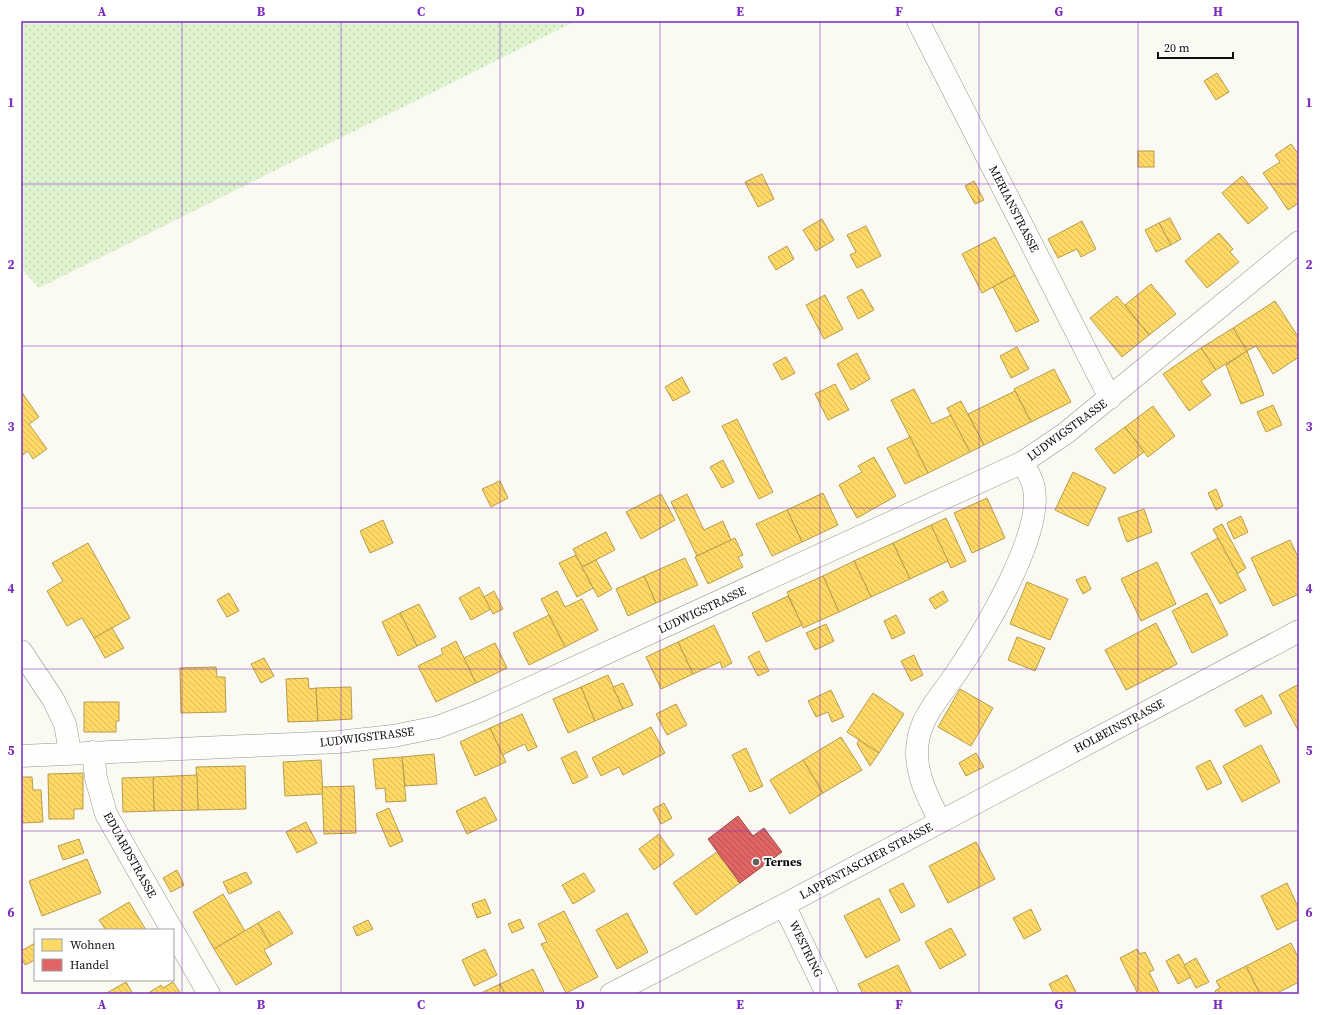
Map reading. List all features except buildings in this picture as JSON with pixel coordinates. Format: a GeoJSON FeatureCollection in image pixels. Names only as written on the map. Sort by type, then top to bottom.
{"type":"FeatureCollection","features":[{"type":"Feature","properties":{"kind":"street","name":"MERIANSTRASSE"},"geometry":{"type":"LineString","coordinates":[[918,21],[1110,398]]}},
{"type":"Feature","properties":{"kind":"street","name":"LUDWIGSTRASSE"},"geometry":{"type":"LineString","coordinates":[[21,756],[70,752],[338,742],[393,736],[438,727],[482,710],[1023,462],[1066,433],[1110,398],[1299,242]]}},
{"type":"Feature","properties":{"kind":"street","name":"LAPPENTASCHER STRASSE"},"geometry":{"type":"LineString","coordinates":[[610,994],[784,905],[940,822],[924,791],[917,762],[917,741],[920,729],[970,653],[998,602],[1019,559],[1031,529],[1034,509],[1034,485],[1023,462]]}},
{"type":"Feature","properties":{"kind":"street","name":"HOLBEINSTRASSE"},"geometry":{"type":"LineString","coordinates":[[940,822],[1299,631]]}},
{"type":"Feature","properties":{"kind":"street"},"geometry":{"type":"LineString","coordinates":[[21,651],[53,699],[65,724],[70,752]]}},
{"type":"Feature","properties":{"kind":"street","name":"EDUARDSTRASSE"},"geometry":{"type":"LineString","coordinates":[[93,752],[96,778],[106,814],[172,929]]}},
{"type":"Feature","properties":{"kind":"street","name":"WESTRING"},"geometry":{"type":"LineString","coordinates":[[784,905],[827,994]]}},
{"type":"Feature","properties":{"kind":"street","name":"EDUARDSTRASSE"},"geometry":{"type":"LineString","coordinates":[[174,933],[209,994]]}},
{"type":"Feature","properties":{"kind":"green space"},"geometry":{"type":"Polygon","coordinates":[[[21,21],[576,21],[39,288],[21,268],[21,21]]]}},
{"type":"Feature","properties":{"kind":"place","name":"Ternes"},"geometry":{"type":"Point","coordinates":[756,862]}}]}
